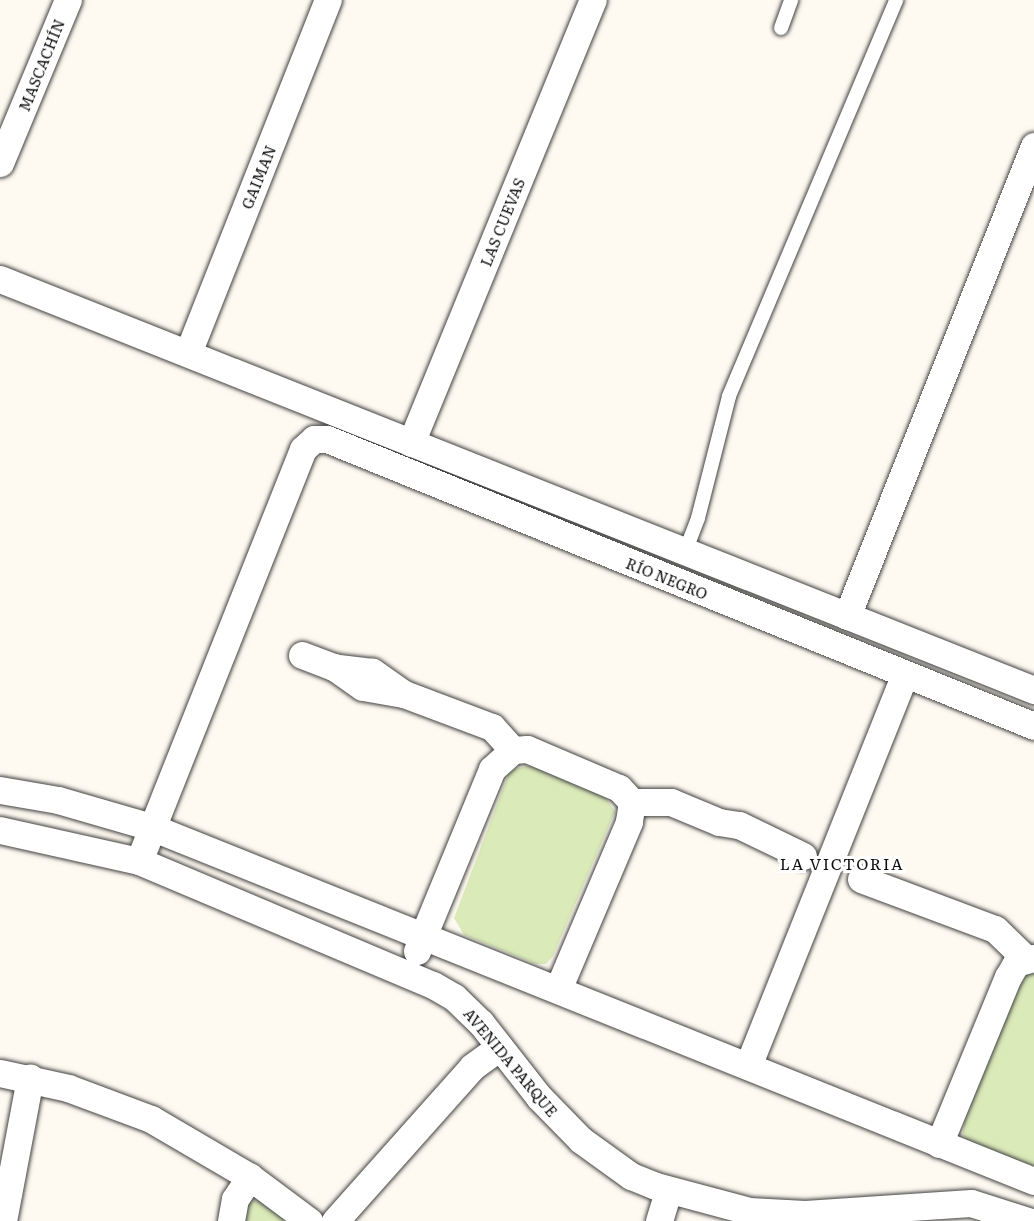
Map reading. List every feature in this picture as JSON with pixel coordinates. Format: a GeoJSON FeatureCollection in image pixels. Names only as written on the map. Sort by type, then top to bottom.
{"type":"FeatureCollection","features":[{"type":"Feature","properties":{"kind":"street","name":"MASCACHÍN"},"geometry":{"type":"LineString","coordinates":[[0,163],[68,0]]}},
{"type":"Feature","properties":{"kind":"street","name":"GAIMAN"},"geometry":{"type":"LineString","coordinates":[[188,353],[328,0]]}},
{"type":"Feature","properties":{"kind":"street","name":"LAS CUEVAS"},"geometry":{"type":"LineString","coordinates":[[411,443],[593,0]]}},
{"type":"Feature","properties":{"kind":"street"},"geometry":{"type":"LineString","coordinates":[[847,616],[1034,147]]}},
{"type":"Feature","properties":{"kind":"street","name":"RÍO NEGRO"},"geometry":{"type":"LineString","coordinates":[[0,279],[322,409],[1034,690]]}},
{"type":"Feature","properties":{"kind":"street","name":"RÍO NEGRO"},"geometry":{"type":"LineString","coordinates":[[151,827],[303,449],[314,439],[327,439],[1034,726]]}},
{"type":"Feature","properties":{"kind":"street"},"geometry":{"type":"LineString","coordinates":[[302,655],[334,668],[363,687],[404,694],[492,727],[513,750]]}},
{"type":"Feature","properties":{"kind":"street"},"geometry":{"type":"LineString","coordinates":[[748,1066],[905,674]]}},
{"type":"Feature","properties":{"kind":"street"},"geometry":{"type":"LineString","coordinates":[[407,971],[424,936],[492,769],[513,750],[527,749],[619,788],[632,802],[671,802],[719,822],[736,836],[776,845],[803,856]]}},
{"type":"Feature","properties":{"kind":"street"},"geometry":{"type":"LineString","coordinates":[[0,790],[69,803],[151,827],[1034,1181]]}},
{"type":"Feature","properties":{"kind":"street"},"geometry":{"type":"LineString","coordinates":[[558,989],[629,822],[632,802]]}},
{"type":"Feature","properties":{"kind":"street"},"geometry":{"type":"LineString","coordinates":[[140,861],[151,827]]}},
{"type":"Feature","properties":{"kind":"street","name":"AVENIDA PARQUE"},"geometry":{"type":"LineString","coordinates":[[0,830],[140,861],[407,971],[453,998],[500,1047],[539,1097],[581,1140],[631,1176],[668,1191],[723,1206],[780,1214],[971,1203],[1028,1221]]}},
{"type":"Feature","properties":{"kind":"street"},"geometry":{"type":"LineString","coordinates":[[861,879],[995,929],[1029,958],[1016,963],[1008,977],[939,1143]]}},
{"type":"Feature","properties":{"kind":"street"},"geometry":{"type":"LineString","coordinates":[[335,1221],[472,1068],[500,1047]]}},
{"type":"Feature","properties":{"kind":"street"},"geometry":{"type":"LineString","coordinates":[[0,1073],[68,1088],[151,1119],[250,1177],[309,1221]]}},
{"type":"Feature","properties":{"kind":"street"},"geometry":{"type":"LineString","coordinates":[[3,1221],[30,1078]]}},
{"type":"Feature","properties":{"kind":"street"},"geometry":{"type":"LineString","coordinates":[[231,1221],[235,1199],[250,1177]]}},
{"type":"Feature","properties":{"kind":"street"},"geometry":{"type":"LineString","coordinates":[[659,1221],[668,1191]]}},
{"type":"Feature","properties":{"kind":"lane"},"geometry":{"type":"LineString","coordinates":[[780,28],[791,0]]}},
{"type":"Feature","properties":{"kind":"lane"},"geometry":{"type":"LineString","coordinates":[[685,552],[698,518],[729,396],[896,0]]}},
{"type":"Feature","properties":{"kind":"green space"},"geometry":{"type":"Polygon","coordinates":[[[533,765],[604,795],[615,812],[553,956],[546,964],[536,964],[464,935],[454,918],[510,770],[533,765]]]}},
{"type":"Feature","properties":{"kind":"green space"},"geometry":{"type":"Polygon","coordinates":[[[1028,974],[1034,974],[1034,1166],[971,1144],[963,1135],[964,1121],[1020,983],[1028,974]]]}},
{"type":"Feature","properties":{"kind":"green space"},"geometry":{"type":"Polygon","coordinates":[[[260,1200],[286,1221],[241,1221],[248,1202],[260,1200]]]}},
{"type":"Feature","properties":{"kind":"district","name":"LA VICTORIA"},"geometry":{"type":"Point","coordinates":[842,863]}}]}
